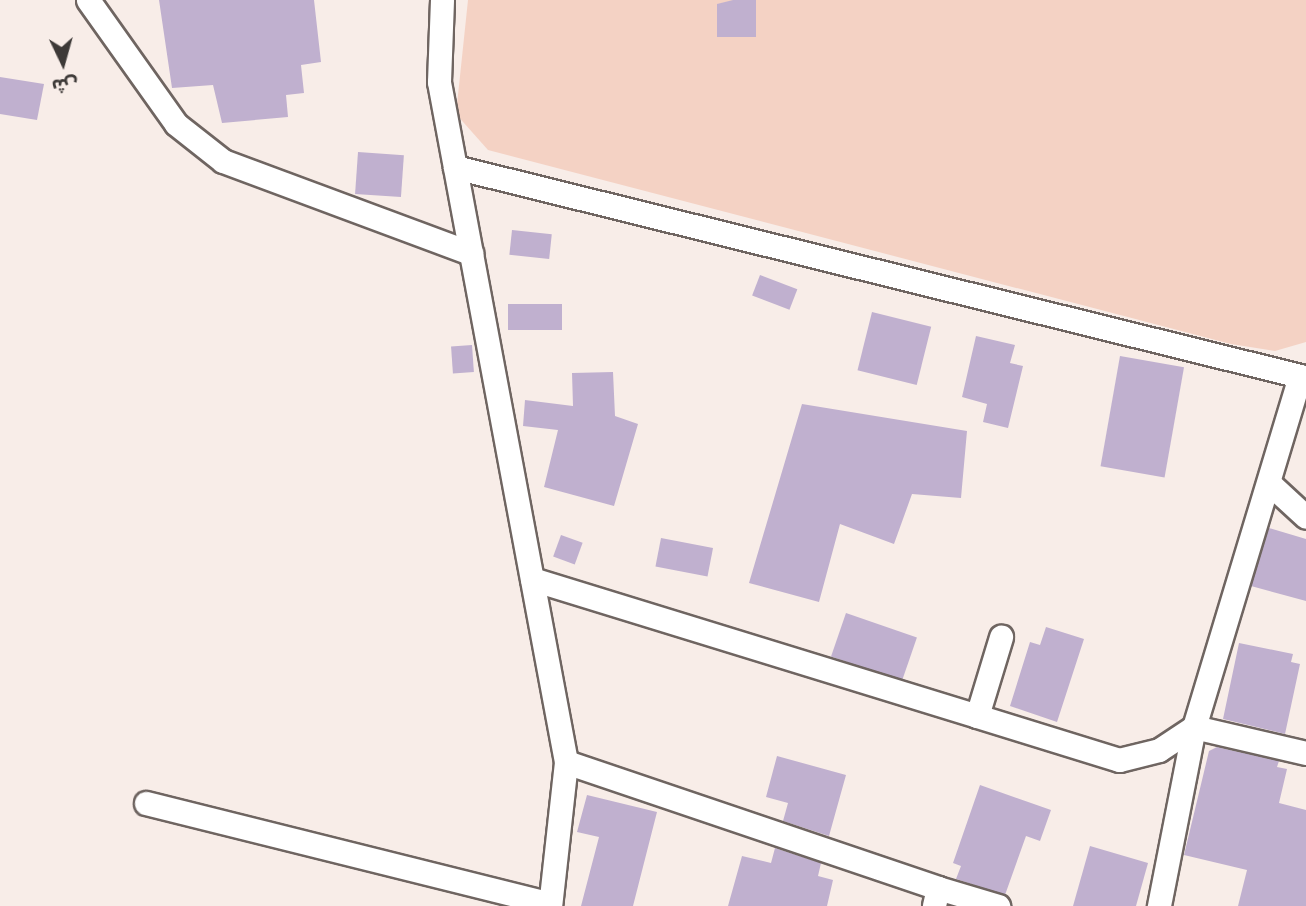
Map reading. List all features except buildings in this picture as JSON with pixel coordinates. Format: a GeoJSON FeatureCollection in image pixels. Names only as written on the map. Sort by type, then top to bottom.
{"type":"FeatureCollection","features":[{"type":"Feature","properties":{"kind":"street"},"geometry":{"type":"LineString","coordinates":[[88,0],[176,124],[223,161],[471,253]]}},
{"type":"Feature","properties":{"kind":"street"},"geometry":{"type":"LineString","coordinates":[[146,803],[550,905],[566,762],[439,82],[442,0]]}},
{"type":"Feature","properties":{"kind":"street"},"geometry":{"type":"LineString","coordinates":[[455,167],[1300,376],[1194,727],[1159,906]]}},
{"type":"Feature","properties":{"kind":"street"},"geometry":{"type":"LineString","coordinates":[[1269,484],[1306,517]]}},
{"type":"Feature","properties":{"kind":"street"},"geometry":{"type":"LineString","coordinates":[[532,579],[1119,760],[1159,750],[1194,727],[1306,753]]}},
{"type":"Feature","properties":{"kind":"street"},"geometry":{"type":"LineString","coordinates":[[977,716],[1001,637]]}},
{"type":"Feature","properties":{"kind":"street"},"geometry":{"type":"LineString","coordinates":[[566,762],[936,897],[998,906]]}},
{"type":"Feature","properties":{"kind":"shaded area"},"geometry":{"type":"Polygon","coordinates":[[[468,0],[1306,0],[1306,342],[1275,351],[1231,344],[488,150],[456,114],[468,0]]]}}]}
